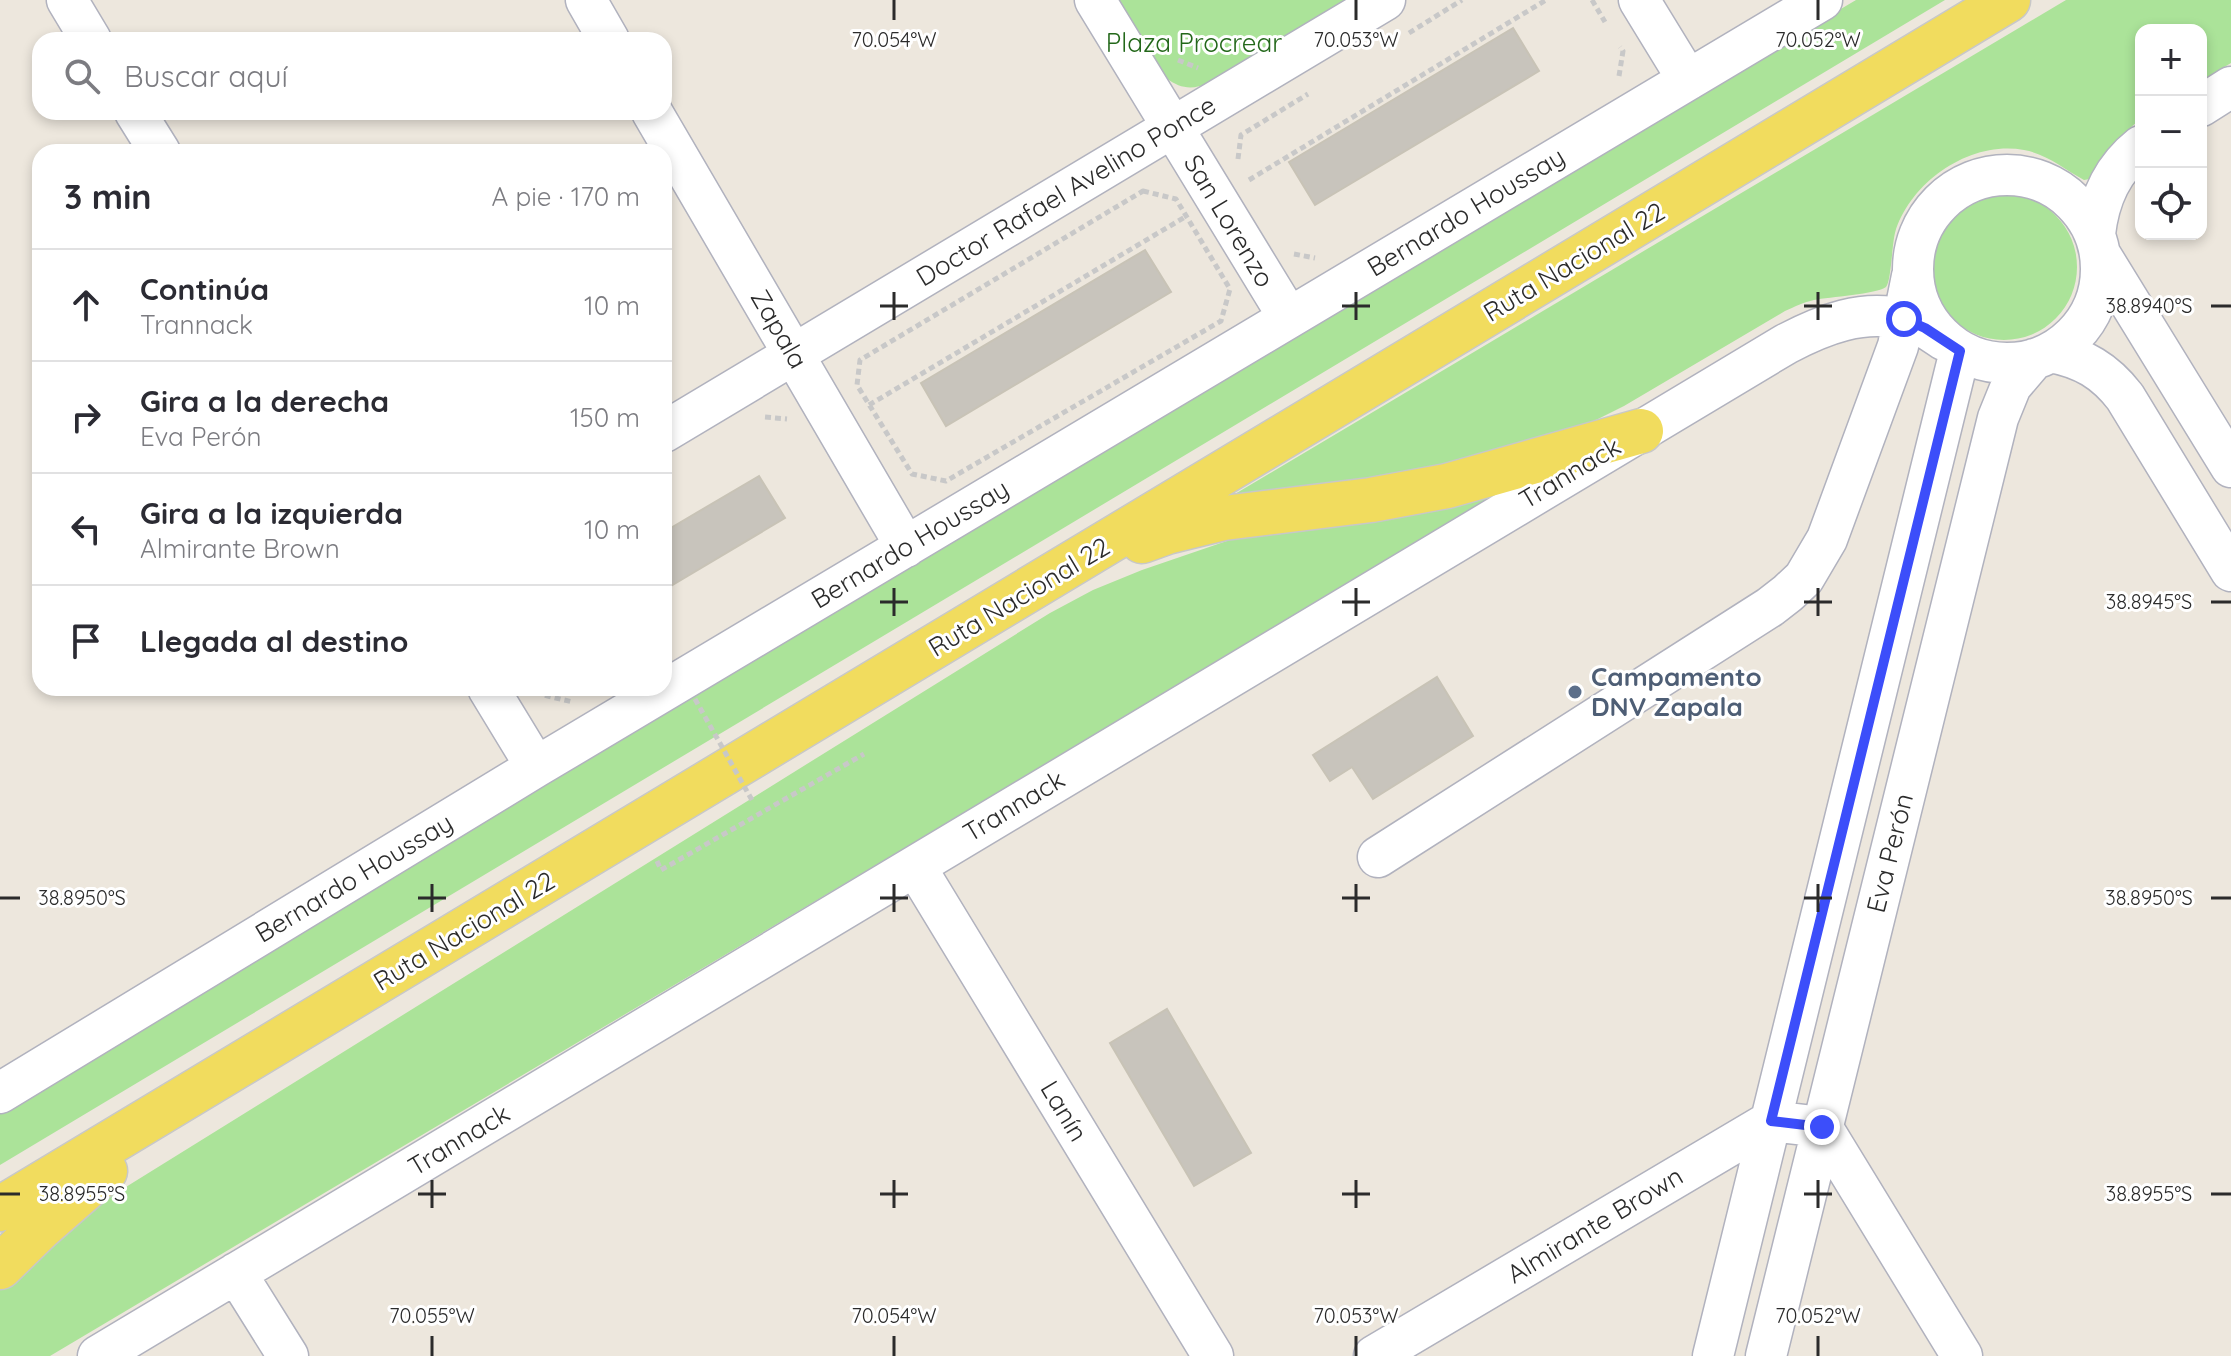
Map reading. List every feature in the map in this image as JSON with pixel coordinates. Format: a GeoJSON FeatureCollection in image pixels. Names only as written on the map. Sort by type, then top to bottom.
{"type":"FeatureCollection","features":[{"type":"Feature","properties":{"kind":"main road","name":"Ruta Nacional 22"},"geometry":{"type":"LineString","coordinates":[[10,1206],[2008,0]]}},
{"type":"Feature","properties":{"kind":"main road"},"geometry":{"type":"LineString","coordinates":[[1064,569],[1195,525],[1447,486],[1641,431]]}},
{"type":"Feature","properties":{"kind":"main road"},"geometry":{"type":"LineString","coordinates":[[0,1267],[193,1094]]}},
{"type":"Feature","properties":{"kind":"street"},"geometry":{"type":"LineString","coordinates":[[67,0],[86,32]]}},
{"type":"Feature","properties":{"kind":"street"},"geometry":{"type":"LineString","coordinates":[[586,0],[604,32]]}},
{"type":"Feature","properties":{"kind":"street","name":"San Lorenzo"},"geometry":{"type":"LineString","coordinates":[[1095,0],[1289,318]]}},
{"type":"Feature","properties":{"kind":"street","name":"Doctor Rafael Avelino Ponce"},"geometry":{"type":"LineString","coordinates":[[672,427],[1385,0]]}},
{"type":"Feature","properties":{"kind":"street"},"geometry":{"type":"LineString","coordinates":[[1639,0],[1688,80]]}},
{"type":"Feature","properties":{"kind":"street","name":"Bernardo Houssay"},"geometry":{"type":"LineString","coordinates":[[672,686],[1822,0]]}},
{"type":"Feature","properties":{"kind":"street"},"geometry":{"type":"LineString","coordinates":[[2207,102],[2231,87]]}},
{"type":"Feature","properties":{"kind":"street"},"geometry":{"type":"LineString","coordinates":[[140,120],[155,144]]}},
{"type":"Feature","properties":{"kind":"street","name":"Zapala"},"geometry":{"type":"LineString","coordinates":[[657,120],[671,144]]}},
{"type":"Feature","properties":{"kind":"street","name":"Zapala"},"geometry":{"type":"LineString","coordinates":[[672,146],[906,547]]}},
{"type":"Feature","properties":{"kind":"street"},"geometry":{"type":"LineString","coordinates":[[2042,356],[2070,338],[2085,321],[2096,300],[2101,278],[2099,207],[2109,183],[2135,152]]}},
{"type":"Feature","properties":{"kind":"street"},"geometry":{"type":"LineString","coordinates":[[1378,857],[1770,607],[1804,578],[1827,539],[1898,346],[1914,250],[1923,224],[1939,202],[1960,186],[1986,176],[2012,174],[2039,180],[2063,192],[2082,211],[2098,244],[2231,467]]}},
{"type":"Feature","properties":{"kind":"street"},"geometry":{"type":"LineString","coordinates":[[1912,276],[1919,303],[1931,326],[1952,345]]}},
{"type":"Feature","properties":{"kind":"street","name":"Trannack"},"geometry":{"type":"LineString","coordinates":[[98,1356],[1811,331],[1837,321],[1883,316],[1904,319],[1925,328],[1977,359],[2015,363],[2042,356]]}},
{"type":"Feature","properties":{"kind":"street","name":"Eva Perón"},"geometry":{"type":"LineString","coordinates":[[1713,1356],[1952,345]]}},
{"type":"Feature","properties":{"kind":"street"},"geometry":{"type":"LineString","coordinates":[[2042,356],[2083,361],[2113,381],[2231,571]]}},
{"type":"Feature","properties":{"kind":"street","name":"Eva Perón"},"geometry":{"type":"LineString","coordinates":[[1766,1356],[1998,418],[2011,386],[2042,356]]}},
{"type":"Feature","properties":{"kind":"street"},"geometry":{"type":"LineString","coordinates":[[493,696],[536,767]]}},
{"type":"Feature","properties":{"kind":"street","name":"Bernardo Houssay"},"geometry":{"type":"LineString","coordinates":[[0,1093],[655,696]]}},
{"type":"Feature","properties":{"kind":"street","name":"Lanín"},"geometry":{"type":"LineString","coordinates":[[915,866],[1213,1356]]}},
{"type":"Feature","properties":{"kind":"street"},"geometry":{"type":"LineString","coordinates":[[1771,1121],[1822,1127],[1962,1356]]}},
{"type":"Feature","properties":{"kind":"street","name":"Almirante Brown"},"geometry":{"type":"LineString","coordinates":[[1374,1356],[1771,1121]]}},
{"type":"Feature","properties":{"kind":"street"},"geometry":{"type":"LineString","coordinates":[[236,1273],[288,1356]]}},
{"type":"Feature","properties":{"kind":"path"},"geometry":{"type":"LineString","coordinates":[[1397,40],[1462,0]]}},
{"type":"Feature","properties":{"kind":"path"},"geometry":{"type":"LineString","coordinates":[[1242,174],[1246,182],[1546,0]]}},
{"type":"Feature","properties":{"kind":"path"},"geometry":{"type":"LineString","coordinates":[[1592,0],[1607,25]]}},
{"type":"Feature","properties":{"kind":"path"},"geometry":{"type":"LineString","coordinates":[[1615,38],[1623,51],[1618,83]]}},
{"type":"Feature","properties":{"kind":"path"},"geometry":{"type":"LineString","coordinates":[[1174,59],[1201,69]]}},
{"type":"Feature","properties":{"kind":"path"},"geometry":{"type":"LineString","coordinates":[[1237,166],[1241,135],[1319,87]]}},
{"type":"Feature","properties":{"kind":"path"},"geometry":{"type":"LineString","coordinates":[[1143,191],[1176,199],[1230,289],[1221,321],[946,481],[912,474],[869,405],[857,385],[860,360],[1143,191]]}},
{"type":"Feature","properties":{"kind":"path"},"geometry":{"type":"LineString","coordinates":[[869,405],[1186,216]]}},
{"type":"Feature","properties":{"kind":"path"},"geometry":{"type":"LineString","coordinates":[[1289,253],[1324,259]]}},
{"type":"Feature","properties":{"kind":"path"},"geometry":{"type":"LineString","coordinates":[[758,416],[787,419]]}},
{"type":"Feature","properties":{"kind":"path"},"geometry":{"type":"LineString","coordinates":[[547,696],[576,703]]}},
{"type":"Feature","properties":{"kind":"path"},"geometry":{"type":"LineString","coordinates":[[695,699],[753,802],[741,809]]}},
{"type":"Feature","properties":{"kind":"path"},"geometry":{"type":"LineString","coordinates":[[668,854],[656,861],[661,870],[864,754]]}},
{"type":"Feature","properties":{"kind":"green space","name":"Plaza Procrear"},"geometry":{"type":"Polygon","coordinates":[[[1117,0],[1346,0],[1209,83],[1192,87],[1166,78],[1117,0]]]}},
{"type":"Feature","properties":{"kind":"green space"},"geometry":{"type":"Polygon","coordinates":[[[1856,0],[1945,0],[0,1165],[0,1114],[765,647],[1856,0]]]}},
{"type":"Feature","properties":{"kind":"green space"},"geometry":{"type":"Polygon","coordinates":[[[2066,0],[2231,0],[2231,63],[2207,77],[2207,24],[2135,24],[2135,124],[2119,139],[2090,179],[2084,180],[2032,152],[2004,149],[1963,158],[1928,182],[1903,214],[1895,233],[1886,287],[1810,301],[1785,311],[1624,406],[1525,451],[1208,510],[2066,0]]]}},
{"type":"Feature","properties":{"kind":"green space"},"geometry":{"type":"Polygon","coordinates":[[[2004,194],[2032,200],[2055,216],[2071,239],[2077,267],[2071,295],[2055,318],[2032,334],[2004,340],[1976,334],[1953,318],[1937,295],[1931,267],[1937,239],[1953,216],[1976,200],[2004,194]]]}},
{"type":"Feature","properties":{"kind":"green space"},"geometry":{"type":"Polygon","coordinates":[[[1519,483],[50,1356],[0,1356],[0,1287],[52,1237],[113,1195],[1050,613],[1093,590],[1142,570],[1256,531],[1519,483]]]}},
{"type":"Feature","properties":{"kind":"building"},"geometry":{"type":"Polygon","coordinates":[[[1513,28],[1539,71],[1315,205],[1289,162],[1513,28]]]}},
{"type":"Feature","properties":{"kind":"building"},"geometry":{"type":"Polygon","coordinates":[[[1145,250],[1171,292],[946,426],[921,383],[1145,250]]]}},
{"type":"Feature","properties":{"kind":"building"},"geometry":{"type":"Polygon","coordinates":[[[759,476],[785,518],[672,585],[672,527],[759,476]]]}},
{"type":"Feature","properties":{"kind":"building"},"geometry":{"type":"Polygon","coordinates":[[[1437,677],[1473,736],[1373,799],[1352,767],[1330,781],[1313,755],[1437,677]]]}},
{"type":"Feature","properties":{"kind":"building"},"geometry":{"type":"Polygon","coordinates":[[[1167,1009],[1251,1153],[1194,1186],[1110,1043],[1167,1009]]]}},
{"type":"Feature","properties":{"kind":"place","name":"Campamento DNV Zapala"},"geometry":{"type":"Point","coordinates":[1575,692]}},
{"type":"Feature","properties":{"kind":"route"},"geometry":{"type":"LineString","coordinates":[[1822,1127],[1771,1121],[1960,351],[1925,328],[1904,319]]}}]}
